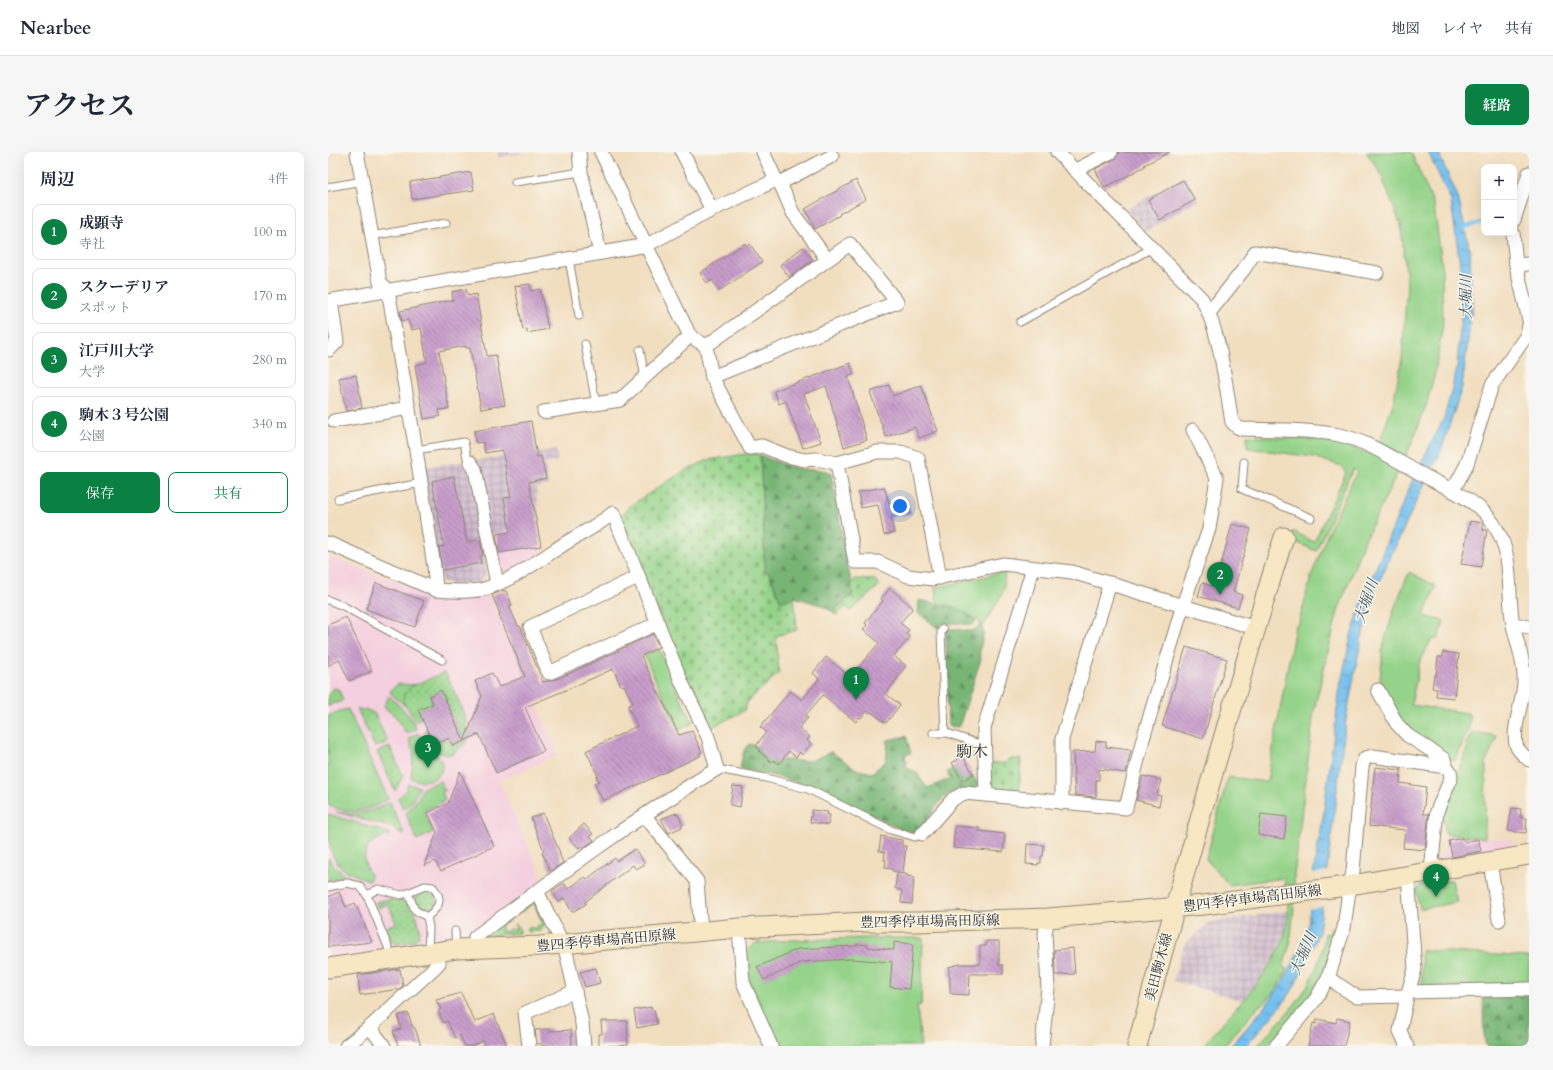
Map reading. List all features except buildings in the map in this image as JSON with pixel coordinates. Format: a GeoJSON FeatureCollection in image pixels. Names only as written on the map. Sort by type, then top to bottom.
{"type":"FeatureCollection","features":[{"type":"Feature","properties":{"kind":"main road","name":"美田駒木線"},"geometry":{"type":"LineString","coordinates":[[1137,1046],[1174,908],[1255,628],[1284,537]]}},
{"type":"Feature","properties":{"kind":"main road","name":"豊四季停車場高田原線"},"geometry":{"type":"LineString","coordinates":[[328,968],[433,952],[456,940],[475,948],[563,944],[739,928],[867,922],[1048,918],[1174,908],[1345,886],[1529,855]]}},
{"type":"Feature","properties":{"kind":"street"},"geometry":{"type":"LineString","coordinates":[[357,152],[380,282],[388,290],[416,450],[434,566],[436,590]]}},
{"type":"Feature","properties":{"kind":"street"},"geometry":{"type":"LineString","coordinates":[[579,152],[600,253]]}},
{"type":"Feature","properties":{"kind":"street"},"geometry":{"type":"LineString","coordinates":[[601,152],[690,336],[706,346],[712,377],[750,448],[762,446],[787,456],[805,460],[816,459],[837,463],[877,452],[901,452],[918,458],[940,578]]}},
{"type":"Feature","properties":{"kind":"street"},"geometry":{"type":"LineString","coordinates":[[682,152],[712,210]]}},
{"type":"Feature","properties":{"kind":"street"},"geometry":{"type":"LineString","coordinates":[[763,152],[793,212],[827,259]]}},
{"type":"Feature","properties":{"kind":"street"},"geometry":{"type":"LineString","coordinates":[[1057,152],[1202,299],[1214,328],[1232,422],[1237,428],[1316,432],[1340,436],[1361,442],[1445,487],[1483,512],[1496,528],[1504,546],[1509,572],[1513,624],[1523,664],[1524,682],[1516,732],[1516,745],[1522,754],[1529,760]]}},
{"type":"Feature","properties":{"kind":"street"},"geometry":{"type":"LineString","coordinates":[[1076,170],[1111,152]]}},
{"type":"Feature","properties":{"kind":"street"},"geometry":{"type":"LineString","coordinates":[[330,350],[337,342],[330,301],[647,245],[712,210],[778,182],[832,156]]}},
{"type":"Feature","properties":{"kind":"street"},"geometry":{"type":"LineString","coordinates":[[1517,211],[1529,173]]}},
{"type":"Feature","properties":{"kind":"street"},"geometry":{"type":"LineString","coordinates":[[1513,236],[1516,265],[1529,320]]}},
{"type":"Feature","properties":{"kind":"street"},"geometry":{"type":"LineString","coordinates":[[706,346],[850,244],[896,302],[712,377]]}},
{"type":"Feature","properties":{"kind":"street"},"geometry":{"type":"LineString","coordinates":[[1209,313],[1244,269],[1255,252],[1376,273]]}},
{"type":"Feature","properties":{"kind":"street"},"geometry":{"type":"LineString","coordinates":[[1516,265],[1529,264]]}},
{"type":"Feature","properties":{"kind":"street"},"geometry":{"type":"LineString","coordinates":[[1445,487],[1458,483],[1467,464],[1492,385],[1527,335],[1529,325]]}},
{"type":"Feature","properties":{"kind":"street"},"geometry":{"type":"LineString","coordinates":[[544,412],[620,400],[690,336]]}},
{"type":"Feature","properties":{"kind":"street"},"geometry":{"type":"LineString","coordinates":[[334,421],[409,408]]}},
{"type":"Feature","properties":{"kind":"street"},"geometry":{"type":"LineString","coordinates":[[922,834],[952,800],[964,793],[1126,808],[1143,740],[1208,529],[1217,478],[1193,430]]}},
{"type":"Feature","properties":{"kind":"street"},"geometry":{"type":"LineString","coordinates":[[470,462],[475,469],[497,584]]}},
{"type":"Feature","properties":{"kind":"street"},"geometry":{"type":"LineString","coordinates":[[837,463],[855,562],[878,562],[908,576],[933,579],[1003,564],[1072,572],[1255,628]]}},
{"type":"Feature","properties":{"kind":"street"},"geometry":{"type":"LineString","coordinates":[[328,543],[436,590],[455,591],[486,588],[508,580],[571,540],[602,523],[613,513],[682,683],[708,737],[717,769],[645,816],[475,937],[475,948]]}},
{"type":"Feature","properties":{"kind":"street"},"geometry":{"type":"LineString","coordinates":[[986,795],[984,728],[1032,568]]}},
{"type":"Feature","properties":{"kind":"street"},"geometry":{"type":"LineString","coordinates":[[638,577],[530,627],[549,673],[658,623]]}},
{"type":"Feature","properties":{"kind":"street"},"geometry":{"type":"LineString","coordinates":[[1062,803],[1062,739],[1110,583]]}},
{"type":"Feature","properties":{"kind":"street"},"geometry":{"type":"LineString","coordinates":[[1513,624],[1529,627]]}},
{"type":"Feature","properties":{"kind":"street"},"geometry":{"type":"LineString","coordinates":[[1378,690],[1397,724],[1407,736],[1444,759],[1446,767],[1450,771],[1451,778],[1437,811],[1431,872]]}},
{"type":"Feature","properties":{"kind":"street"},"geometry":{"type":"LineString","coordinates":[[1276,1046],[1316,999],[1328,978],[1344,928],[1345,886],[1353,871],[1362,766],[1366,758],[1373,756],[1446,767]]}},
{"type":"Feature","properties":{"kind":"street"},"geometry":{"type":"LineString","coordinates":[[645,816],[697,881],[701,932]]}},
{"type":"Feature","properties":{"kind":"street"},"geometry":{"type":"LineString","coordinates":[[1490,862],[1499,920]]}},
{"type":"Feature","properties":{"kind":"street"},"geometry":{"type":"LineString","coordinates":[[1408,875],[1415,969],[1400,1031],[1408,1046]]}},
{"type":"Feature","properties":{"kind":"street"},"geometry":{"type":"LineString","coordinates":[[538,891],[563,944],[582,1023],[584,1046]]}},
{"type":"Feature","properties":{"kind":"street"},"geometry":{"type":"LineString","coordinates":[[1042,1046],[1048,988],[1045,934],[1048,918]]}},
{"type":"Feature","properties":{"kind":"street"},"geometry":{"type":"LineString","coordinates":[[739,928],[743,982],[771,1046]]}},
{"type":"Feature","properties":{"kind":"street"},"geometry":{"type":"LineString","coordinates":[[346,1046],[370,1027],[439,963],[433,952]]}},
{"type":"Feature","properties":{"kind":"street"},"geometry":{"type":"LineString","coordinates":[[1328,978],[1357,997],[1529,989]]}},
{"type":"Feature","properties":{"kind":"street"},"geometry":{"type":"LineString","coordinates":[[529,1046],[525,1013],[575,991]]}},
{"type":"Feature","properties":{"kind":"street"},"geometry":{"type":"LineString","coordinates":[[370,1027],[384,1046]]}},
{"type":"Feature","properties":{"kind":"lane"},"geometry":{"type":"LineString","coordinates":[[515,182],[582,172]]}},
{"type":"Feature","properties":{"kind":"lane"},"geometry":{"type":"LineString","coordinates":[[328,187],[363,181]]}},
{"type":"Feature","properties":{"kind":"lane"},"geometry":{"type":"LineString","coordinates":[[372,236],[446,223]]}},
{"type":"Feature","properties":{"kind":"lane"},"geometry":{"type":"LineString","coordinates":[[1020,322],[1152,248]]}},
{"type":"Feature","properties":{"kind":"lane"},"geometry":{"type":"LineString","coordinates":[[569,259],[580,316]]}},
{"type":"Feature","properties":{"kind":"lane"},"geometry":{"type":"LineString","coordinates":[[585,344],[596,404]]}},
{"type":"Feature","properties":{"kind":"lane"},"geometry":{"type":"LineString","coordinates":[[640,350],[645,378]]}},
{"type":"Feature","properties":{"kind":"lane"},"geometry":{"type":"LineString","coordinates":[[416,450],[464,442],[467,458],[470,462]]}},
{"type":"Feature","properties":{"kind":"lane"},"geometry":{"type":"LineString","coordinates":[[1244,462],[1242,489],[1311,518]]}},
{"type":"Feature","properties":{"kind":"lane"},"geometry":{"type":"LineString","coordinates":[[338,499],[421,483]]}},
{"type":"Feature","properties":{"kind":"lane"},"geometry":{"type":"LineString","coordinates":[[328,600],[343,606],[442,660]]}},
{"type":"Feature","properties":{"kind":"lane"},"geometry":{"type":"LineString","coordinates":[[943,629],[945,733]]}},
{"type":"Feature","properties":{"kind":"lane"},"geometry":{"type":"LineString","coordinates":[[933,733],[945,733],[985,746]]}},
{"type":"Feature","properties":{"kind":"lane"},"geometry":{"type":"LineString","coordinates":[[717,769],[766,778],[808,789],[891,830],[915,837],[922,834]]}},
{"type":"Feature","properties":{"kind":"lane"},"geometry":{"type":"LineString","coordinates":[[328,887],[347,882],[360,886],[367,894],[392,958]]}},
{"type":"Feature","properties":{"kind":"lane"},"geometry":{"type":"LineString","coordinates":[[367,894],[378,889],[401,894],[408,893],[425,886],[433,887],[439,897],[439,904],[436,910],[427,917]]}},
{"type":"Feature","properties":{"kind":"lane"},"geometry":{"type":"LineString","coordinates":[[408,893],[415,910],[427,917],[433,952]]}},
{"type":"Feature","properties":{"kind":"shaded area"},"geometry":{"type":"Polygon","coordinates":[[[498,152],[529,152],[498,157],[498,152]]]}},
{"type":"Feature","properties":{"kind":"shaded area"},"geometry":{"type":"Polygon","coordinates":[[[1185,176],[1198,200],[1145,232],[1126,209],[1185,176]]]}},
{"type":"Feature","properties":{"kind":"shaded area"},"geometry":{"type":"Polygon","coordinates":[[[556,450],[557,461],[545,464],[548,485],[536,488],[539,524],[481,536],[486,565],[485,575],[480,581],[455,586],[441,580],[423,467],[556,450]]]}},
{"type":"Feature","properties":{"kind":"shaded area"},"geometry":{"type":"Polygon","coordinates":[[[539,524],[542,551],[515,571],[514,568],[507,572],[500,568],[495,533],[539,524]]]}},
{"type":"Feature","properties":{"kind":"shaded area"},"geometry":{"type":"Polygon","coordinates":[[[328,556],[446,601],[489,595],[558,755],[499,781],[544,881],[494,918],[462,939],[405,946],[405,949],[328,960],[328,556]]]}},
{"type":"Feature","properties":{"kind":"shaded area"},"geometry":{"type":"Polygon","coordinates":[[[1446,834],[1514,840],[1513,848],[1492,850],[1439,862],[1445,847],[1446,834]]]}},
{"type":"Feature","properties":{"kind":"shaded area"},"geometry":{"type":"Polygon","coordinates":[[[1288,911],[1287,926],[1278,951],[1257,983],[1242,1000],[1173,981],[1184,945],[1210,922],[1288,911]]]}},
{"type":"Feature","properties":{"kind":"green space"},"geometry":{"type":"Polygon","coordinates":[[[1366,152],[1411,152],[1434,205],[1442,266],[1443,324],[1435,373],[1426,406],[1411,445],[1362,546],[1338,611],[1314,710],[1294,876],[1294,908],[1290,944],[1283,967],[1288,969],[1272,995],[1258,1007],[1224,1046],[1204,1046],[1265,973],[1283,941],[1288,913],[1284,878],[1229,885],[1206,859],[1228,777],[1267,782],[1295,626],[1298,626],[1311,577],[1327,534],[1357,471],[1353,469],[1316,551],[1291,540],[1293,531],[1314,542],[1346,473],[1342,466],[1313,457],[1247,448],[1247,436],[1324,440],[1370,454],[1379,443],[1393,404],[1402,358],[1407,283],[1401,226],[1379,170],[1366,152]]]}},
{"type":"Feature","properties":{"kind":"green space"},"geometry":{"type":"Polygon","coordinates":[[[745,454],[760,455],[765,572],[768,572],[781,602],[794,597],[797,630],[776,636],[779,673],[748,701],[744,711],[710,728],[693,700],[621,517],[628,507],[684,471],[708,460],[745,454]]]}},
{"type":"Feature","properties":{"kind":"green space"},"geometry":{"type":"Polygon","coordinates":[[[760,455],[801,469],[821,470],[831,474],[853,593],[833,612],[821,605],[794,597],[781,602],[769,572],[765,573],[760,455]]]}},
{"type":"Feature","properties":{"kind":"green space"},"geometry":{"type":"Polygon","coordinates":[[[1005,572],[1004,588],[1001,596],[983,627],[981,623],[958,608],[940,605],[936,599],[935,588],[1005,572]]]}},
{"type":"Feature","properties":{"kind":"green space"},"geometry":{"type":"Polygon","coordinates":[[[1409,572],[1436,586],[1424,616],[1444,621],[1438,639],[1432,639],[1420,660],[1411,705],[1468,713],[1470,716],[1469,727],[1456,759],[1453,761],[1410,731],[1401,720],[1384,692],[1380,678],[1382,650],[1394,609],[1409,572]]]}},
{"type":"Feature","properties":{"kind":"green space"},"geometry":{"type":"Polygon","coordinates":[[[855,579],[875,580],[880,585],[851,611],[846,607],[836,615],[833,612],[853,594],[851,583],[855,579]]]}},
{"type":"Feature","properties":{"kind":"green space"},"geometry":{"type":"Polygon","coordinates":[[[919,600],[958,608],[976,620],[973,625],[956,623],[941,624],[939,629],[918,613],[919,600]]]}},
{"type":"Feature","properties":{"kind":"green space"},"geometry":{"type":"Polygon","coordinates":[[[981,623],[983,628],[983,637],[980,650],[981,659],[959,727],[948,726],[946,630],[956,629],[968,631],[977,628],[981,623]]]}},
{"type":"Feature","properties":{"kind":"green space"},"geometry":{"type":"Polygon","coordinates":[[[659,649],[682,702],[693,723],[679,730],[644,655],[659,649]]]}},
{"type":"Feature","properties":{"kind":"green space"},"geometry":{"type":"Polygon","coordinates":[[[443,673],[446,674],[466,721],[468,740],[452,754],[442,753],[432,748],[426,740],[425,735],[425,730],[427,729],[434,745],[449,738],[453,746],[464,741],[441,691],[430,696],[433,704],[419,710],[422,718],[416,721],[403,702],[404,694],[412,686],[443,673]]]}},
{"type":"Feature","properties":{"kind":"green space"},"geometry":{"type":"Polygon","coordinates":[[[398,684],[417,685],[412,686],[403,701],[405,706],[390,693],[398,684]]]}},
{"type":"Feature","properties":{"kind":"green space"},"geometry":{"type":"Polygon","coordinates":[[[334,688],[338,689],[343,699],[341,702],[332,704],[328,707],[328,694],[334,688]]]}},
{"type":"Feature","properties":{"kind":"green space"},"geometry":{"type":"Polygon","coordinates":[[[389,696],[409,716],[416,729],[408,733],[405,732],[400,722],[385,708],[384,706],[389,696]]]}},
{"type":"Feature","properties":{"kind":"green space"},"geometry":{"type":"Polygon","coordinates":[[[348,709],[388,799],[374,807],[359,811],[344,810],[328,805],[328,716],[348,709]]]}},
{"type":"Feature","properties":{"kind":"green space"},"geometry":{"type":"Polygon","coordinates":[[[357,709],[367,710],[374,713],[388,742],[375,747],[357,709]]]}},
{"type":"Feature","properties":{"kind":"green space"},"geometry":{"type":"Polygon","coordinates":[[[1472,732],[1497,736],[1486,763],[1485,838],[1446,834],[1442,814],[1467,749],[1466,744],[1472,732]]]}},
{"type":"Feature","properties":{"kind":"green space"},"geometry":{"type":"Polygon","coordinates":[[[418,733],[425,746],[441,761],[441,772],[433,779],[422,781],[411,778],[414,755],[409,738],[418,733]]]}},
{"type":"Feature","properties":{"kind":"green space"},"geometry":{"type":"Polygon","coordinates":[[[906,736],[911,753],[905,755],[907,768],[916,772],[927,788],[950,779],[947,772],[955,767],[962,780],[972,775],[979,785],[972,790],[953,793],[946,796],[937,805],[917,833],[896,827],[833,796],[807,786],[768,774],[740,769],[744,752],[749,744],[756,746],[760,750],[759,752],[771,761],[773,760],[779,764],[782,760],[810,761],[831,752],[858,770],[872,773],[886,761],[888,740],[906,736]]]}},
{"type":"Feature","properties":{"kind":"green space"},"geometry":{"type":"Polygon","coordinates":[[[390,747],[403,776],[395,791],[377,752],[390,747]]]}},
{"type":"Feature","properties":{"kind":"green space"},"geometry":{"type":"Polygon","coordinates":[[[1008,759],[1021,759],[1019,793],[994,791],[991,787],[990,763],[1007,763],[1008,759]]]}},
{"type":"Feature","properties":{"kind":"green space"},"geometry":{"type":"Polygon","coordinates":[[[440,781],[445,791],[442,793],[445,799],[444,801],[424,811],[433,832],[417,840],[406,814],[418,798],[423,788],[440,781]]]}},
{"type":"Feature","properties":{"kind":"green space"},"geometry":{"type":"Polygon","coordinates":[[[408,784],[420,787],[411,803],[404,810],[398,798],[406,790],[408,784]]]}},
{"type":"Feature","properties":{"kind":"green space"},"geometry":{"type":"Polygon","coordinates":[[[390,802],[404,834],[400,834],[390,827],[336,812],[351,814],[371,811],[390,802]]]}},
{"type":"Feature","properties":{"kind":"green space"},"geometry":{"type":"Polygon","coordinates":[[[328,814],[389,833],[389,836],[374,841],[366,850],[365,862],[371,876],[369,881],[348,872],[336,862],[330,848],[328,814]]]}},
{"type":"Feature","properties":{"kind":"green space"},"geometry":{"type":"Polygon","coordinates":[[[328,858],[341,872],[345,877],[328,881],[328,858]]]}},
{"type":"Feature","properties":{"kind":"green space"},"geometry":{"type":"Polygon","coordinates":[[[1452,880],[1457,902],[1420,909],[1416,891],[1419,886],[1452,880]]]}},
{"type":"Feature","properties":{"kind":"green space"},"geometry":{"type":"Polygon","coordinates":[[[430,891],[436,897],[435,904],[431,907],[417,908],[415,901],[416,898],[420,894],[430,891]]]}},
{"type":"Feature","properties":{"kind":"green space"},"geometry":{"type":"Polygon","coordinates":[[[390,899],[404,901],[417,916],[420,931],[419,936],[414,941],[396,944],[392,942],[386,927],[396,923],[388,904],[378,908],[376,902],[390,899]]]}},
{"type":"Feature","properties":{"kind":"green space"},"geometry":{"type":"Polygon","coordinates":[[[534,899],[545,923],[541,931],[527,932],[526,930],[531,927],[533,929],[542,923],[534,903],[517,915],[516,913],[534,899]]]}},
{"type":"Feature","properties":{"kind":"green space"},"geometry":{"type":"Polygon","coordinates":[[[510,917],[511,919],[500,927],[504,933],[511,928],[513,931],[516,928],[514,925],[516,924],[520,930],[520,933],[484,936],[510,917]]]}},
{"type":"Feature","properties":{"kind":"green space"},"geometry":{"type":"Polygon","coordinates":[[[1331,928],[1338,930],[1324,969],[1313,990],[1267,1046],[1257,1046],[1301,996],[1316,968],[1325,933],[1329,934],[1331,928]]]}},
{"type":"Feature","properties":{"kind":"green space"},"geometry":{"type":"Polygon","coordinates":[[[923,938],[921,1005],[917,1006],[921,1046],[777,1046],[749,979],[748,949],[756,943],[792,940],[923,938]]]}},
{"type":"Feature","properties":{"kind":"green space"},"geometry":{"type":"Polygon","coordinates":[[[1421,950],[1529,957],[1529,985],[1423,986],[1421,950]]]}},
{"type":"Feature","properties":{"kind":"green space"},"geometry":{"type":"Polygon","coordinates":[[[1529,995],[1529,1046],[1486,1046],[1483,996],[1529,995]]]}},
{"type":"Feature","properties":{"kind":"water","name":"大堀川"},"geometry":{"type":"Polygon","coordinates":[[[1428,152],[1438,152],[1458,197],[1470,252],[1472,309],[1462,387],[1439,457],[1424,485],[1370,601],[1346,719],[1319,932],[1298,979],[1285,1001],[1246,1046],[1231,1046],[1267,1004],[1283,982],[1300,949],[1308,927],[1314,869],[1323,818],[1340,687],[1351,636],[1363,599],[1413,479],[1444,418],[1457,369],[1463,287],[1451,201],[1428,152]]]}},
{"type":"Feature","properties":{"kind":"pier"},"geometry":{"type":"Polygon","coordinates":[[[1330,871],[1325,906],[1309,909],[1312,874],[1330,871]]]}},
{"type":"Feature","properties":{"kind":"waterway"},"geometry":{"type":"LineString","coordinates":[[1461,228],[1481,223]]}},
{"type":"Feature","properties":{"kind":"place","name":"スクーデリア"},"geometry":{"type":"Point","coordinates":[1220,595]}},
{"type":"Feature","properties":{"kind":"place","name":"成顕寺"},"geometry":{"type":"Point","coordinates":[856,700]}},
{"type":"Feature","properties":{"kind":"place","name":"江戸川大学"},"geometry":{"type":"Point","coordinates":[428,768]}},
{"type":"Feature","properties":{"kind":"place","name":"駒木３号公園"},"geometry":{"type":"Point","coordinates":[1436,897]}},
{"type":"Feature","properties":{"kind":"district","name":"駒木"},"geometry":{"type":"Point","coordinates":[972,751]}}]}
